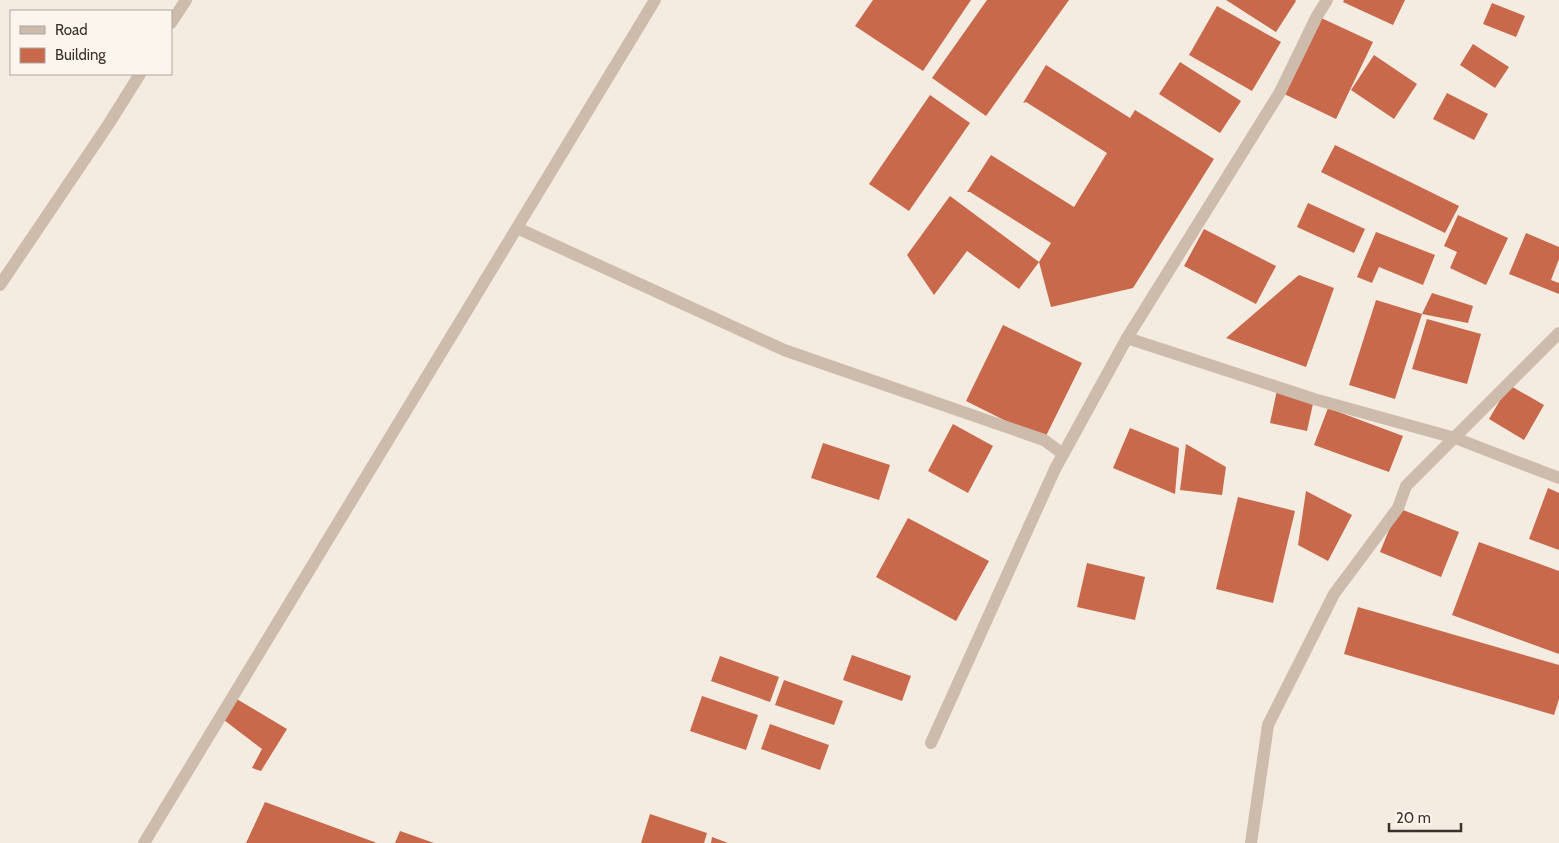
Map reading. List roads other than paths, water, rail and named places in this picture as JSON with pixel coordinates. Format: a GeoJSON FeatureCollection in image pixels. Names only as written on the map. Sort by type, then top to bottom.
{"type":"FeatureCollection","features":[{"type":"Feature","properties":{"kind":"street"},"geometry":{"type":"LineString","coordinates":[[172,21],[186,0]]}},
{"type":"Feature","properties":{"kind":"street"},"geometry":{"type":"LineString","coordinates":[[144,843],[655,0]]}},
{"type":"Feature","properties":{"kind":"street"},"geometry":{"type":"LineString","coordinates":[[931,743],[1063,454],[1127,338],[1280,92],[1317,16],[1327,0]]}},
{"type":"Feature","properties":{"kind":"street"},"geometry":{"type":"LineString","coordinates":[[0,285],[108,126],[139,75]]}},
{"type":"Feature","properties":{"kind":"street"},"geometry":{"type":"LineString","coordinates":[[517,228],[784,350],[1044,440],[1063,454]]}},
{"type":"Feature","properties":{"kind":"street"},"geometry":{"type":"LineString","coordinates":[[1251,843],[1268,725],[1334,594],[1398,508],[1406,486],[1559,333]]}},
{"type":"Feature","properties":{"kind":"street"},"geometry":{"type":"LineString","coordinates":[[1127,338],[1314,399],[1454,438],[1559,478]]}}]}
